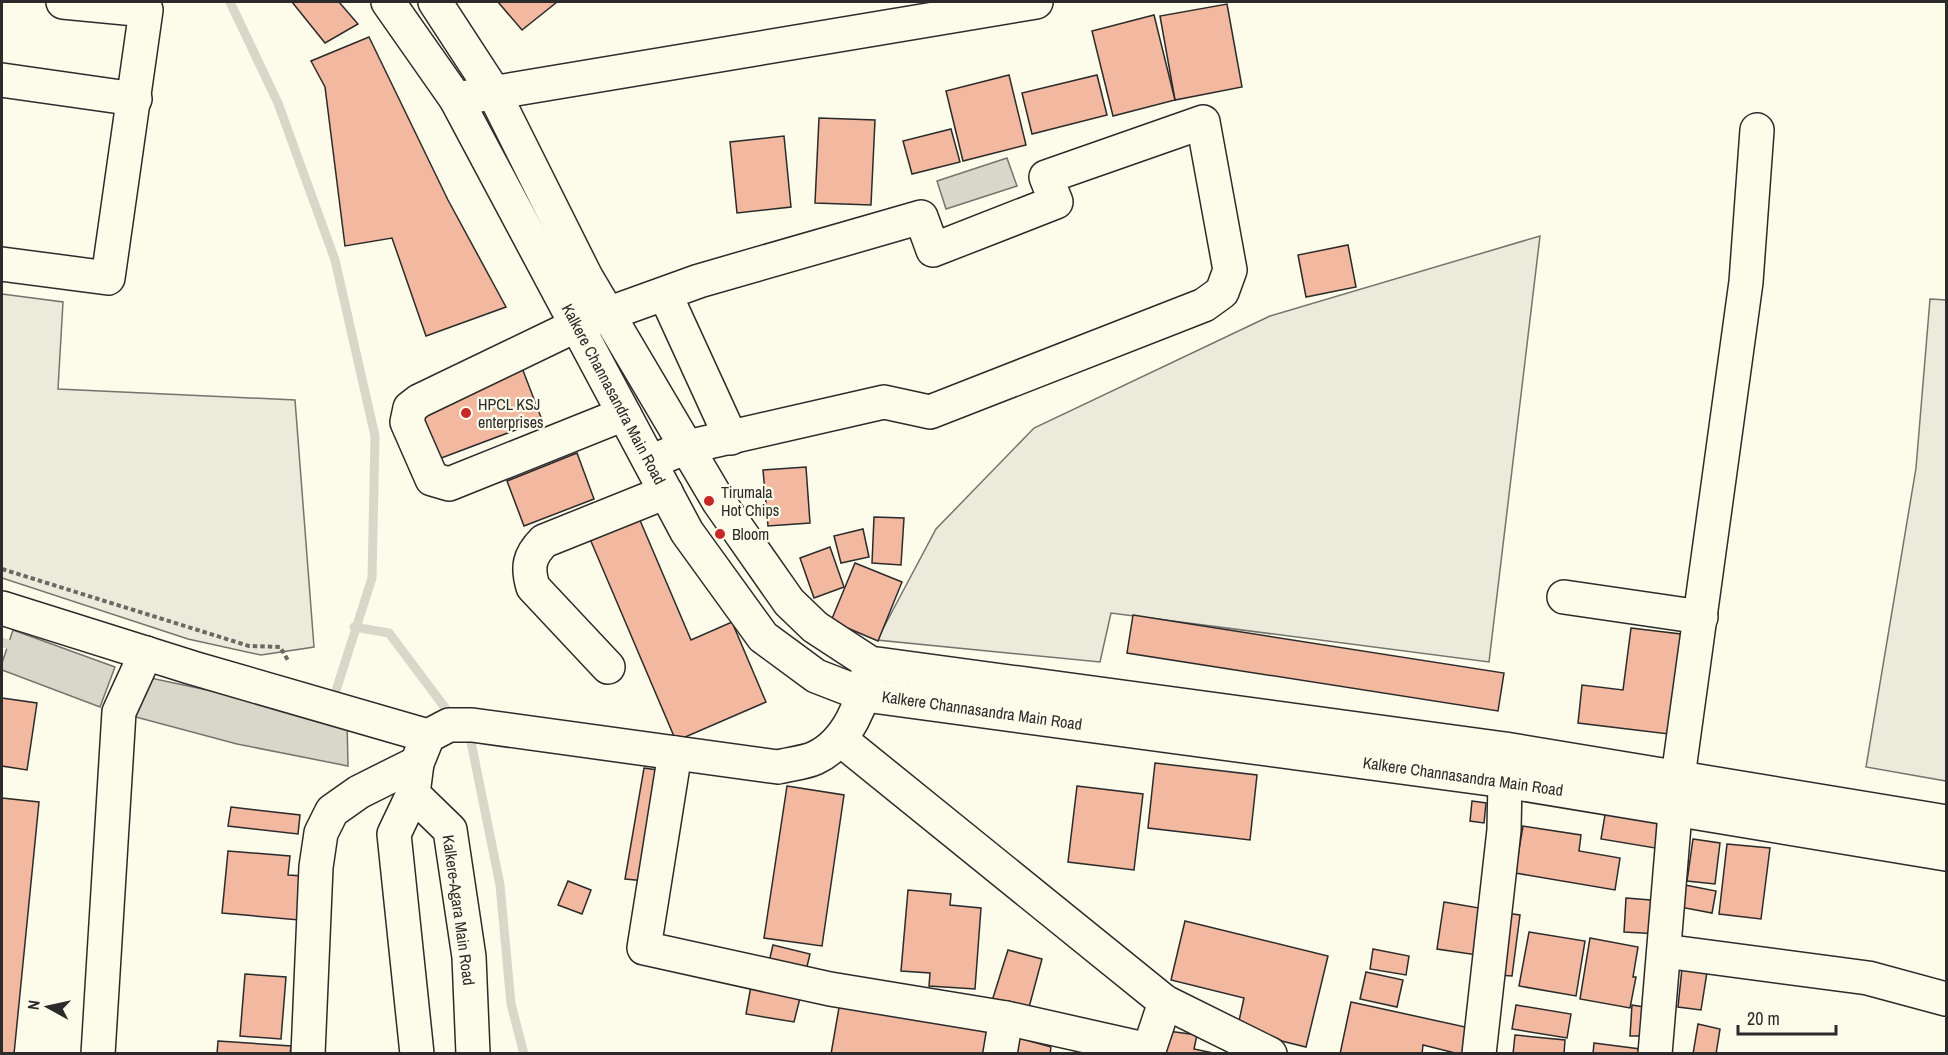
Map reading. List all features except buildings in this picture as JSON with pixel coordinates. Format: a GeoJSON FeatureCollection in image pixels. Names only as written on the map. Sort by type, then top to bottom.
{"type":"FeatureCollection","features":[{"type":"Feature","properties":{"kind":"street"},"geometry":{"type":"LineString","coordinates":[[2,264],[108,278],[135,99],[146,6],[63,2]]}},
{"type":"Feature","properties":{"kind":"street","name":"Kalkere Channasandra Main Road"},"geometry":{"type":"LineString","coordinates":[[388,2],[456,99],[687,532],[763,637],[816,676],[867,679],[1494,748],[1677,793],[1947,854]]}},
{"type":"Feature","properties":{"kind":"street"},"geometry":{"type":"LineString","coordinates":[[2,608],[140,665],[436,749],[675,753],[778,767],[815,758],[840,739],[867,679],[789,602],[719,502],[586,277],[493,91],[435,2]]}},
{"type":"Feature","properties":{"kind":"street"},"geometry":{"type":"LineString","coordinates":[[456,99],[877,15],[1036,2]]}},
{"type":"Feature","properties":{"kind":"street"},"geometry":{"type":"LineString","coordinates":[[2,80],[135,99]]}},
{"type":"Feature","properties":{"kind":"street"},"geometry":{"type":"LineString","coordinates":[[624,414],[455,483],[443,483],[432,479],[407,422],[407,414],[414,404],[577,325],[699,281],[921,217],[933,250],[1056,202],[1046,177],[1203,122],[1230,270],[1222,292],[1204,305],[930,412],[884,402],[687,447],[650,462]]}},
{"type":"Feature","properties":{"kind":"street"},"geometry":{"type":"LineString","coordinates":[[1655,1053],[1677,793],[1746,282],[1757,130]]}},
{"type":"Feature","properties":{"kind":"street"},"geometry":{"type":"LineString","coordinates":[[665,294],[731,438]]}},
{"type":"Feature","properties":{"kind":"street"},"geometry":{"type":"LineString","coordinates":[[608,667],[533,587],[528,572],[531,554],[544,541],[666,492]]}},
{"type":"Feature","properties":{"kind":"street"},"geometry":{"type":"LineString","coordinates":[[1564,597],[1701,616]]}},
{"type":"Feature","properties":{"kind":"street"},"geometry":{"type":"LineString","coordinates":[[98,1053],[119,712],[140,665]]}},
{"type":"Feature","properties":{"kind":"street","name":"Kalkere Channasandra Main Road"},"geometry":{"type":"LineString","coordinates":[[867,679],[1505,781],[1677,793],[1947,822]]}},
{"type":"Feature","properties":{"kind":"street"},"geometry":{"type":"LineString","coordinates":[[840,739],[1165,1002],[1270,1053]]}},
{"type":"Feature","properties":{"kind":"street"},"geometry":{"type":"LineString","coordinates":[[308,1053],[316,867],[321,833],[332,811],[358,792],[436,749]]}},
{"type":"Feature","properties":{"kind":"street"},"geometry":{"type":"LineString","coordinates":[[417,1053],[394,834],[436,749]]}},
{"type":"Feature","properties":{"kind":"street","name":"Kalkere-Agara Main Road"},"geometry":{"type":"LineString","coordinates":[[436,749],[469,957],[473,1053]]}},
{"type":"Feature","properties":{"kind":"street"},"geometry":{"type":"LineString","coordinates":[[675,753],[644,948],[830,989],[1006,1018],[1149,1050],[1165,1002]]}},
{"type":"Feature","properties":{"kind":"street"},"geometry":{"type":"LineString","coordinates":[[1479,1053],[1504,830],[1505,781]]}},
{"type":"Feature","properties":{"kind":"street"},"geometry":{"type":"LineString","coordinates":[[1664,951],[1868,978],[1947,999]]}},
{"type":"Feature","properties":{"kind":"street"},"geometry":{"type":"LineString","coordinates":[[1000,1053],[1006,1018]]}},
{"type":"Feature","properties":{"kind":"shaded area"},"geometry":{"type":"Polygon","coordinates":[[[1007,158],[1017,186],[946,209],[937,181],[1007,158]]]}},
{"type":"Feature","properties":{"kind":"shaded area"},"geometry":{"type":"Polygon","coordinates":[[[1540,236],[1489,662],[1111,613],[1100,662],[877,640],[936,529],[1034,428],[1270,316],[1540,236]]]}},
{"type":"Feature","properties":{"kind":"shaded area"},"geometry":{"type":"Polygon","coordinates":[[[2,294],[63,302],[58,389],[295,400],[314,647],[261,655],[188,639],[2,578],[2,294]]]}},
{"type":"Feature","properties":{"kind":"shaded area"},"geometry":{"type":"Polygon","coordinates":[[[1930,299],[1946,300],[1946,781],[1866,767],[1916,468],[1930,299]]]}},
{"type":"Feature","properties":{"kind":"shaded area"},"geometry":{"type":"Polygon","coordinates":[[[13,630],[115,667],[100,707],[2,670],[2,663],[13,630]]]}},
{"type":"Feature","properties":{"kind":"shaded area"},"geometry":{"type":"Polygon","coordinates":[[[146,677],[347,720],[348,766],[237,744],[132,716],[146,677]]]}},
{"type":"Feature","properties":{"kind":"waterway"},"geometry":{"type":"LineString","coordinates":[[230,2],[278,103],[335,260],[375,436],[372,578],[332,703]]}},
{"type":"Feature","properties":{"kind":"waterway"},"geometry":{"type":"LineString","coordinates":[[354,627],[389,633],[452,717]]}},
{"type":"Feature","properties":{"kind":"waterway"},"geometry":{"type":"LineString","coordinates":[[2,642],[17,648]]}},
{"type":"Feature","properties":{"kind":"waterway"},"geometry":{"type":"LineString","coordinates":[[464,733],[471,742],[500,885],[511,1004],[524,1054]]}},
{"type":"Feature","properties":{"kind":"place","name":"HPCL KSJ enterprises"},"geometry":{"type":"Point","coordinates":[466,413]}},
{"type":"Feature","properties":{"kind":"place","name":"Tirumala Hot Chips"},"geometry":{"type":"Point","coordinates":[709,501]}},
{"type":"Feature","properties":{"kind":"place","name":"Bloom"},"geometry":{"type":"Point","coordinates":[720,534]}}]}
